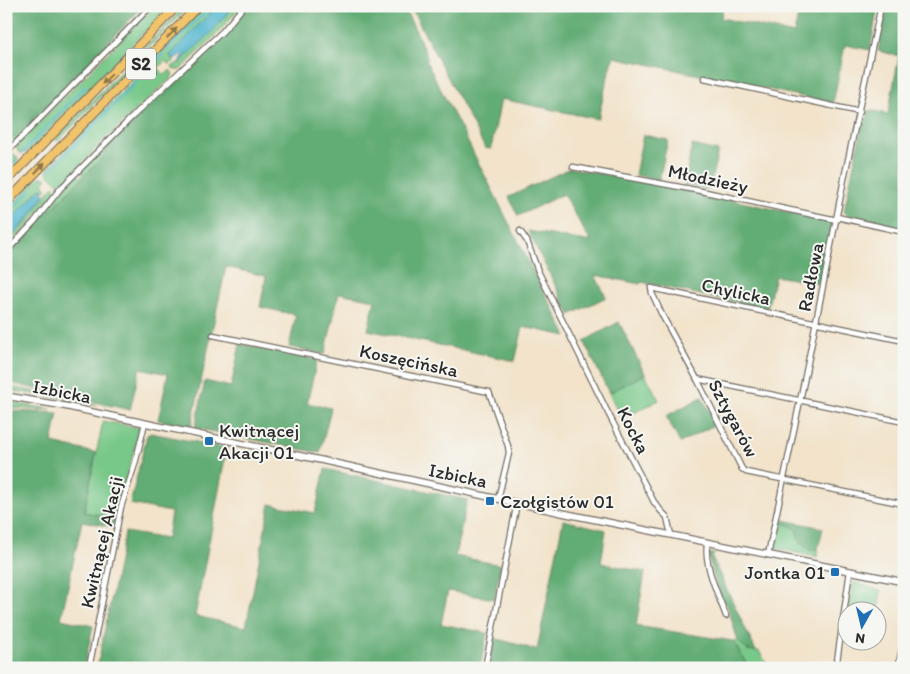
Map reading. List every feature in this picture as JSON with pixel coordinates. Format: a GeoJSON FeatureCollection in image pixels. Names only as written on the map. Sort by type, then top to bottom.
{"type":"FeatureCollection","features":[{"type":"Feature","properties":{"kind":"highway","name":"S2"},"geometry":{"type":"LineString","coordinates":[[6,182],[177,6]]}},
{"type":"Feature","properties":{"kind":"highway","name":"S2"},"geometry":{"type":"LineString","coordinates":[[6,203],[198,6]]}},
{"type":"Feature","properties":{"kind":"street"},"geometry":{"type":"LineString","coordinates":[[6,153],[151,6]]}},
{"type":"Feature","properties":{"kind":"street"},"geometry":{"type":"LineString","coordinates":[[6,252],[34,222],[60,189],[127,121],[208,46],[244,6]]}},
{"type":"Feature","properties":{"kind":"street","name":"Radłowa"},"geometry":{"type":"LineString","coordinates":[[768,555],[881,6]]}},
{"type":"Feature","properties":{"kind":"street"},"geometry":{"type":"LineString","coordinates":[[704,78],[860,112]]}},
{"type":"Feature","properties":{"kind":"street","name":"Młodzieży"},"geometry":{"type":"LineString","coordinates":[[573,167],[904,232]]}},
{"type":"Feature","properties":{"kind":"street","name":"Kocka"},"geometry":{"type":"LineString","coordinates":[[520,231],[606,410],[654,502],[667,517],[671,535]]}},
{"type":"Feature","properties":{"kind":"street","name":"Chylicka"},"geometry":{"type":"LineString","coordinates":[[651,288],[904,340]]}},
{"type":"Feature","properties":{"kind":"street","name":"Sztygarów"},"geometry":{"type":"LineString","coordinates":[[651,288],[662,315],[697,379],[742,469],[746,472],[783,480],[904,504]]}},
{"type":"Feature","properties":{"kind":"street","name":"Koszęcińska"},"geometry":{"type":"LineString","coordinates":[[214,334],[489,392],[509,453],[498,499]]}},
{"type":"Feature","properties":{"kind":"street"},"geometry":{"type":"LineString","coordinates":[[697,379],[904,422]]}},
{"type":"Feature","properties":{"kind":"street","name":"Izbicka"},"geometry":{"type":"LineString","coordinates":[[6,396],[57,404],[707,543],[903,580]]}},
{"type":"Feature","properties":{"kind":"street","name":"Kwitnącej Akacji"},"geometry":{"type":"LineString","coordinates":[[89,668],[121,507],[135,464],[145,423]]}},
{"type":"Feature","properties":{"kind":"street"},"geometry":{"type":"LineString","coordinates":[[485,668],[516,503]]}},
{"type":"Feature","properties":{"kind":"street"},"geometry":{"type":"LineString","coordinates":[[707,543],[706,549],[709,566],[726,616]]}},
{"type":"Feature","properties":{"kind":"street"},"geometry":{"type":"LineString","coordinates":[[836,668],[850,571]]}},
{"type":"Feature","properties":{"kind":"street"},"geometry":{"type":"LineString","coordinates":[[898,668],[904,639]]}},
{"type":"Feature","properties":{"kind":"green space"},"geometry":{"type":"Polygon","coordinates":[[[6,6],[144,6],[6,145],[6,6]]]}},
{"type":"Feature","properties":{"kind":"green space"},"geometry":{"type":"Polygon","coordinates":[[[154,6],[170,6],[27,153],[20,153],[17,150],[17,145],[154,6]]]}},
{"type":"Feature","properties":{"kind":"green space"},"geometry":{"type":"Polygon","coordinates":[[[185,6],[189,6],[58,141],[55,139],[185,6]]]}},
{"type":"Feature","properties":{"kind":"green space"},"geometry":{"type":"Polygon","coordinates":[[[205,6],[217,6],[170,55],[174,61],[170,65],[165,61],[158,68],[165,75],[170,70],[173,74],[171,78],[103,141],[62,184],[59,184],[48,174],[49,167],[205,6]]]}},
{"type":"Feature","properties":{"kind":"green space"},"geometry":{"type":"Polygon","coordinates":[[[233,6],[241,6],[216,35],[180,70],[175,70],[172,67],[180,63],[211,33],[233,6]]]}},
{"type":"Feature","properties":{"kind":"green space"},"geometry":{"type":"Polygon","coordinates":[[[247,6],[250,6],[219,42],[196,65],[193,63],[220,37],[247,6]]]}},
{"type":"Feature","properties":{"kind":"green space"},"geometry":{"type":"Polygon","coordinates":[[[250,6],[403,6],[428,59],[426,61],[567,336],[523,327],[515,361],[368,330],[375,300],[339,293],[325,354],[289,347],[296,315],[260,307],[266,276],[226,267],[191,427],[158,420],[168,374],[140,368],[130,410],[6,382],[6,258],[102,158],[111,144],[192,69],[219,42],[250,6]]]}},
{"type":"Feature","properties":{"kind":"green space"},"geometry":{"type":"Polygon","coordinates":[[[410,6],[723,6],[721,18],[794,34],[800,6],[878,6],[870,50],[845,45],[833,103],[614,57],[598,119],[501,99],[491,149],[485,148],[410,6]]]}},
{"type":"Feature","properties":{"kind":"green space"},"geometry":{"type":"Polygon","coordinates":[[[887,6],[904,6],[904,230],[865,222],[865,220],[847,215],[844,211],[863,121],[867,119],[869,110],[888,114],[899,56],[878,51],[887,6]]]}},
{"type":"Feature","properties":{"kind":"green space"},"geometry":{"type":"Polygon","coordinates":[[[106,44],[110,45],[6,150],[6,145],[106,44]]]}},
{"type":"Feature","properties":{"kind":"green space"},"geometry":{"type":"Polygon","coordinates":[[[188,68],[192,69],[111,144],[102,158],[6,258],[6,254],[74,178],[77,175],[80,177],[83,174],[82,170],[109,141],[188,68]]]}},
{"type":"Feature","properties":{"kind":"green space"},"geometry":{"type":"Polygon","coordinates":[[[643,135],[668,140],[659,180],[635,175],[643,135]]]}},
{"type":"Feature","properties":{"kind":"green space"},"geometry":{"type":"Polygon","coordinates":[[[692,145],[718,151],[709,190],[684,185],[692,145]]]}},
{"type":"Feature","properties":{"kind":"green space"},"geometry":{"type":"Polygon","coordinates":[[[9,153],[14,154],[18,161],[6,174],[6,156],[9,153]]]}},
{"type":"Feature","properties":{"kind":"green space"},"geometry":{"type":"Polygon","coordinates":[[[570,168],[681,189],[829,221],[832,225],[821,284],[775,276],[767,309],[641,282],[640,284],[595,275],[606,297],[570,315],[528,231],[591,242],[563,194],[518,216],[509,197],[570,168]]]}},
{"type":"Feature","properties":{"kind":"green space"},"geometry":{"type":"Polygon","coordinates":[[[39,177],[47,179],[43,183],[46,190],[41,188],[6,225],[6,211],[39,177]]]}},
{"type":"Feature","properties":{"kind":"green space"},"geometry":{"type":"Polygon","coordinates":[[[54,186],[55,192],[6,248],[6,242],[26,222],[54,186]]]}},
{"type":"Feature","properties":{"kind":"green space"},"geometry":{"type":"Polygon","coordinates":[[[619,322],[645,374],[609,393],[584,341],[619,322]]]}},
{"type":"Feature","properties":{"kind":"green space"},"geometry":{"type":"Polygon","coordinates":[[[240,344],[317,360],[307,403],[331,408],[320,453],[195,428],[205,381],[231,387],[240,344]]]}},
{"type":"Feature","properties":{"kind":"green space"},"geometry":{"type":"Polygon","coordinates":[[[645,374],[659,400],[622,419],[609,393],[645,374]]]}},
{"type":"Feature","properties":{"kind":"green space"},"geometry":{"type":"Polygon","coordinates":[[[6,386],[41,393],[41,395],[6,390],[6,386]]]}},
{"type":"Feature","properties":{"kind":"green space"},"geometry":{"type":"Polygon","coordinates":[[[46,394],[97,405],[97,406],[46,396],[46,394]]]}},
{"type":"Feature","properties":{"kind":"green space"},"geometry":{"type":"Polygon","coordinates":[[[702,397],[716,424],[680,443],[666,416],[702,397]]]}},
{"type":"Feature","properties":{"kind":"green space"},"geometry":{"type":"Polygon","coordinates":[[[6,402],[51,409],[7,409],[6,402]]]}},
{"type":"Feature","properties":{"kind":"green space"},"geometry":{"type":"Polygon","coordinates":[[[12,411],[58,413],[52,443],[96,453],[84,512],[115,518],[113,527],[82,521],[61,619],[93,626],[84,668],[6,668],[6,422],[9,422],[12,411]]]}},
{"type":"Feature","properties":{"kind":"green space"},"geometry":{"type":"Polygon","coordinates":[[[103,421],[140,428],[115,518],[84,512],[103,421]]]}},
{"type":"Feature","properties":{"kind":"green space"},"geometry":{"type":"Polygon","coordinates":[[[151,433],[227,448],[195,616],[246,627],[270,504],[315,513],[325,469],[467,500],[455,556],[501,565],[494,599],[448,591],[441,624],[487,633],[480,668],[451,668],[433,664],[432,668],[428,668],[384,660],[382,668],[343,668],[333,666],[332,668],[97,668],[125,532],[167,539],[171,512],[130,504],[147,435],[151,433]]]}},
{"type":"Feature","properties":{"kind":"green space"},"geometry":{"type":"Polygon","coordinates":[[[779,519],[823,528],[818,549],[810,550],[798,539],[794,527],[779,522],[779,519]]]}},
{"type":"Feature","properties":{"kind":"green space"},"geometry":{"type":"Polygon","coordinates":[[[563,520],[606,530],[601,563],[645,572],[636,626],[733,641],[749,668],[488,668],[494,638],[537,650],[563,520]]]}},
{"type":"Feature","properties":{"kind":"green space"},"geometry":{"type":"Polygon","coordinates":[[[779,522],[794,527],[798,539],[810,550],[818,549],[817,557],[774,548],[779,522]]]}},
{"type":"Feature","properties":{"kind":"green space"},"geometry":{"type":"Polygon","coordinates":[[[708,553],[714,554],[712,558],[756,651],[747,650],[738,641],[727,605],[721,596],[713,574],[708,553]]]}},
{"type":"Feature","properties":{"kind":"green space"},"geometry":{"type":"Polygon","coordinates":[[[853,582],[881,591],[880,602],[850,602],[853,582]]]}},
{"type":"Feature","properties":{"kind":"green space"},"geometry":{"type":"Polygon","coordinates":[[[733,641],[738,641],[747,650],[759,651],[769,665],[768,668],[749,668],[733,641]]]}},
{"type":"Feature","properties":{"kind":"water"},"geometry":{"type":"Polygon","coordinates":[[[217,6],[233,6],[211,33],[178,64],[183,56],[181,54],[174,60],[170,55],[217,6]]]}},
{"type":"Feature","properties":{"kind":"water"},"geometry":{"type":"Polygon","coordinates":[[[41,188],[45,194],[41,201],[27,220],[6,242],[6,225],[41,188]]]}},
{"type":"Feature","properties":{"kind":"waterway"},"geometry":{"type":"LineString","coordinates":[[166,51],[210,6]]}},
{"type":"Feature","properties":{"kind":"waterway"},"geometry":{"type":"LineString","coordinates":[[106,110],[108,111],[163,54]]}},
{"type":"Feature","properties":{"kind":"waterway"},"geometry":{"type":"LineString","coordinates":[[22,153],[84,87],[86,89]]}},
{"type":"Feature","properties":{"kind":"waterway"},"geometry":{"type":"LineString","coordinates":[[51,170],[108,111]]}},
{"type":"Feature","properties":{"kind":"waterway"},"geometry":{"type":"LineString","coordinates":[[6,169],[15,160]]}},
{"type":"Feature","properties":{"kind":"waterway"},"geometry":{"type":"LineString","coordinates":[[6,216],[31,190]]}},
{"type":"Feature","properties":{"kind":"place","name":"Kwitnącej Akacji 01"},"geometry":{"type":"Point","coordinates":[209,441]}},
{"type":"Feature","properties":{"kind":"place","name":"Czołgistów 01"},"geometry":{"type":"Point","coordinates":[490,501]}},
{"type":"Feature","properties":{"kind":"place","name":"Jontka 01"},"geometry":{"type":"Point","coordinates":[835,572]}}]}
